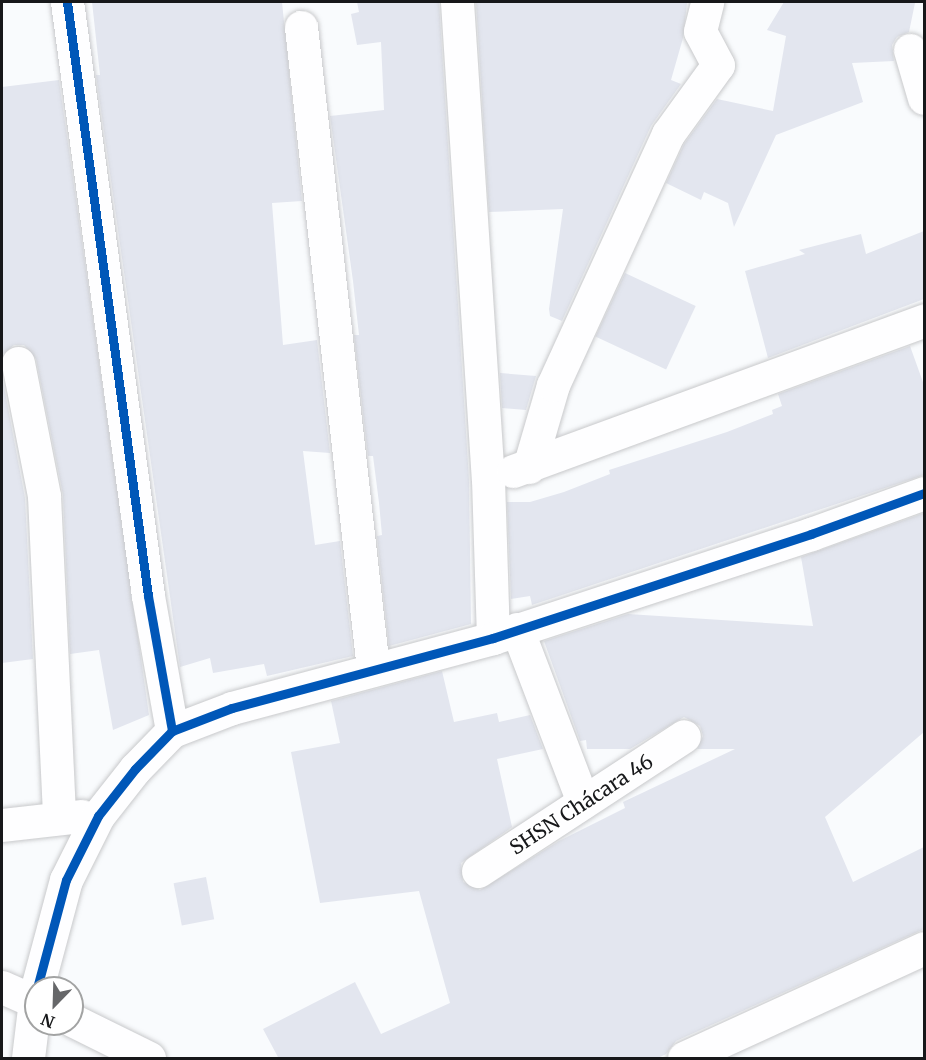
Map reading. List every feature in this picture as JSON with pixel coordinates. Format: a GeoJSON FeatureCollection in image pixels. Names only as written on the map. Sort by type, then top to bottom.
{"type":"FeatureCollection","features":[{"type":"Feature","properties":{"kind":"street"},"geometry":{"type":"LineString","coordinates":[[68,2],[148,596],[172,731]]}},
{"type":"Feature","properties":{"kind":"street"},"geometry":{"type":"LineString","coordinates":[[457,2],[488,479],[505,633],[583,802]]}},
{"type":"Feature","properties":{"kind":"street"},"geometry":{"type":"LineString","coordinates":[[529,467],[553,385],[663,145],[718,65],[700,31],[707,2]]}},
{"type":"Feature","properties":{"kind":"street"},"geometry":{"type":"LineString","coordinates":[[301,27],[373,669]]}},
{"type":"Feature","properties":{"kind":"street"},"geometry":{"type":"LineString","coordinates":[[910,50],[924,98]]}},
{"type":"Feature","properties":{"kind":"street"},"geometry":{"type":"LineString","coordinates":[[488,479],[529,467],[924,321]]}},
{"type":"Feature","properties":{"kind":"street"},"geometry":{"type":"LineString","coordinates":[[18,363],[44,496],[59,816]]}},
{"type":"Feature","properties":{"kind":"street"},"geometry":{"type":"LineString","coordinates":[[41,976],[66,880],[98,816],[135,769],[172,731],[232,708],[505,633],[811,534],[924,493]]}},
{"type":"Feature","properties":{"kind":"street","name":"SHSN Chácara 46"},"geometry":{"type":"LineString","coordinates":[[478,871],[684,736]]}},
{"type":"Feature","properties":{"kind":"street"},"geometry":{"type":"LineString","coordinates":[[2,825],[59,816],[98,816]]}},
{"type":"Feature","properties":{"kind":"street"},"geometry":{"type":"LineString","coordinates":[[684,1059],[924,948]]}},
{"type":"Feature","properties":{"kind":"street"},"geometry":{"type":"LineString","coordinates":[[2,987],[24,993]]}},
{"type":"Feature","properties":{"kind":"street"},"geometry":{"type":"LineString","coordinates":[[84,1026],[148,1059]]}},
{"type":"Feature","properties":{"kind":"street"},"geometry":{"type":"LineString","coordinates":[[28,1059],[31,1036]]}},
{"type":"Feature","properties":{"kind":"building"},"geometry":{"type":"Polygon","coordinates":[[[92,2],[282,2],[302,201],[272,203],[283,345],[317,340],[330,453],[303,451],[315,545],[340,541],[353,656],[267,676],[264,664],[213,673],[210,658],[180,667],[96,75],[100,75],[92,2]]]}},
{"type":"Feature","properties":{"kind":"building"},"geometry":{"type":"Polygon","coordinates":[[[357,2],[439,2],[469,480],[471,624],[389,646],[377,536],[382,535],[379,503],[373,456],[368,456],[354,335],[359,335],[353,281],[330,116],[384,110],[381,42],[357,45],[351,14],[359,12],[357,2]]]}},
{"type":"Feature","properties":{"kind":"building"},"geometry":{"type":"Polygon","coordinates":[[[476,2],[687,3],[683,38],[671,80],[681,84],[651,126],[562,321],[550,316],[549,309],[563,209],[489,212],[476,2]]]}},
{"type":"Feature","properties":{"kind":"building"},"geometry":{"type":"Polygon","coordinates":[[[784,2],[915,3],[909,32],[897,37],[892,45],[894,61],[852,63],[863,102],[776,135],[734,227],[728,203],[704,192],[701,200],[666,183],[684,144],[717,99],[773,111],[786,36],[767,30],[784,2]]]}},
{"type":"Feature","properties":{"kind":"building"},"geometry":{"type":"Polygon","coordinates":[[[59,80],[149,715],[113,730],[99,650],[70,654],[63,495],[36,359],[24,345],[14,345],[2,355],[2,87],[59,80]]]}},
{"type":"Feature","properties":{"kind":"building"},"geometry":{"type":"Polygon","coordinates":[[[924,231],[924,299],[768,358],[745,271],[805,254],[799,250],[861,234],[866,254],[924,231]]]}},
{"type":"Feature","properties":{"kind":"building"},"geometry":{"type":"Polygon","coordinates":[[[625,273],[696,306],[666,369],[595,336],[625,273]]]}},
{"type":"Feature","properties":{"kind":"building"},"geometry":{"type":"Polygon","coordinates":[[[910,346],[924,385],[924,475],[532,605],[530,596],[511,599],[507,502],[530,502],[564,492],[610,474],[609,470],[727,432],[773,414],[772,410],[782,406],[778,394],[910,346]]]}},
{"type":"Feature","properties":{"kind":"building"},"geometry":{"type":"Polygon","coordinates":[[[500,373],[536,376],[526,410],[502,408],[500,373]]]}},
{"type":"Feature","properties":{"kind":"building"},"geometry":{"type":"Polygon","coordinates":[[[2,376],[25,498],[33,659],[2,663],[2,376]]]}},
{"type":"Feature","properties":{"kind":"building"},"geometry":{"type":"Polygon","coordinates":[[[924,513],[924,732],[825,817],[853,882],[924,847],[924,929],[676,1041],[666,1054],[656,1059],[279,1059],[263,1029],[355,982],[381,1034],[450,1003],[419,891],[320,903],[291,752],[340,743],[331,701],[442,671],[454,722],[497,713],[499,722],[530,715],[543,749],[497,759],[512,827],[461,863],[463,882],[480,890],[559,841],[625,808],[623,802],[735,749],[697,749],[703,736],[700,726],[684,717],[630,749],[587,749],[586,740],[580,741],[544,641],[628,614],[813,626],[801,557],[924,513]]]}},
{"type":"Feature","properties":{"kind":"building"},"geometry":{"type":"Polygon","coordinates":[[[206,877],[214,919],[182,926],[174,883],[206,877]]]}},
{"type":"Feature","properties":{"kind":"cycle path"},"geometry":{"type":"LineString","coordinates":[[67,2],[148,596],[172,731]]}},
{"type":"Feature","properties":{"kind":"cycle path"},"geometry":{"type":"LineString","coordinates":[[40,976],[66,880],[98,816],[135,769],[172,731],[232,708],[493,638],[811,534],[924,493]]}}]}
